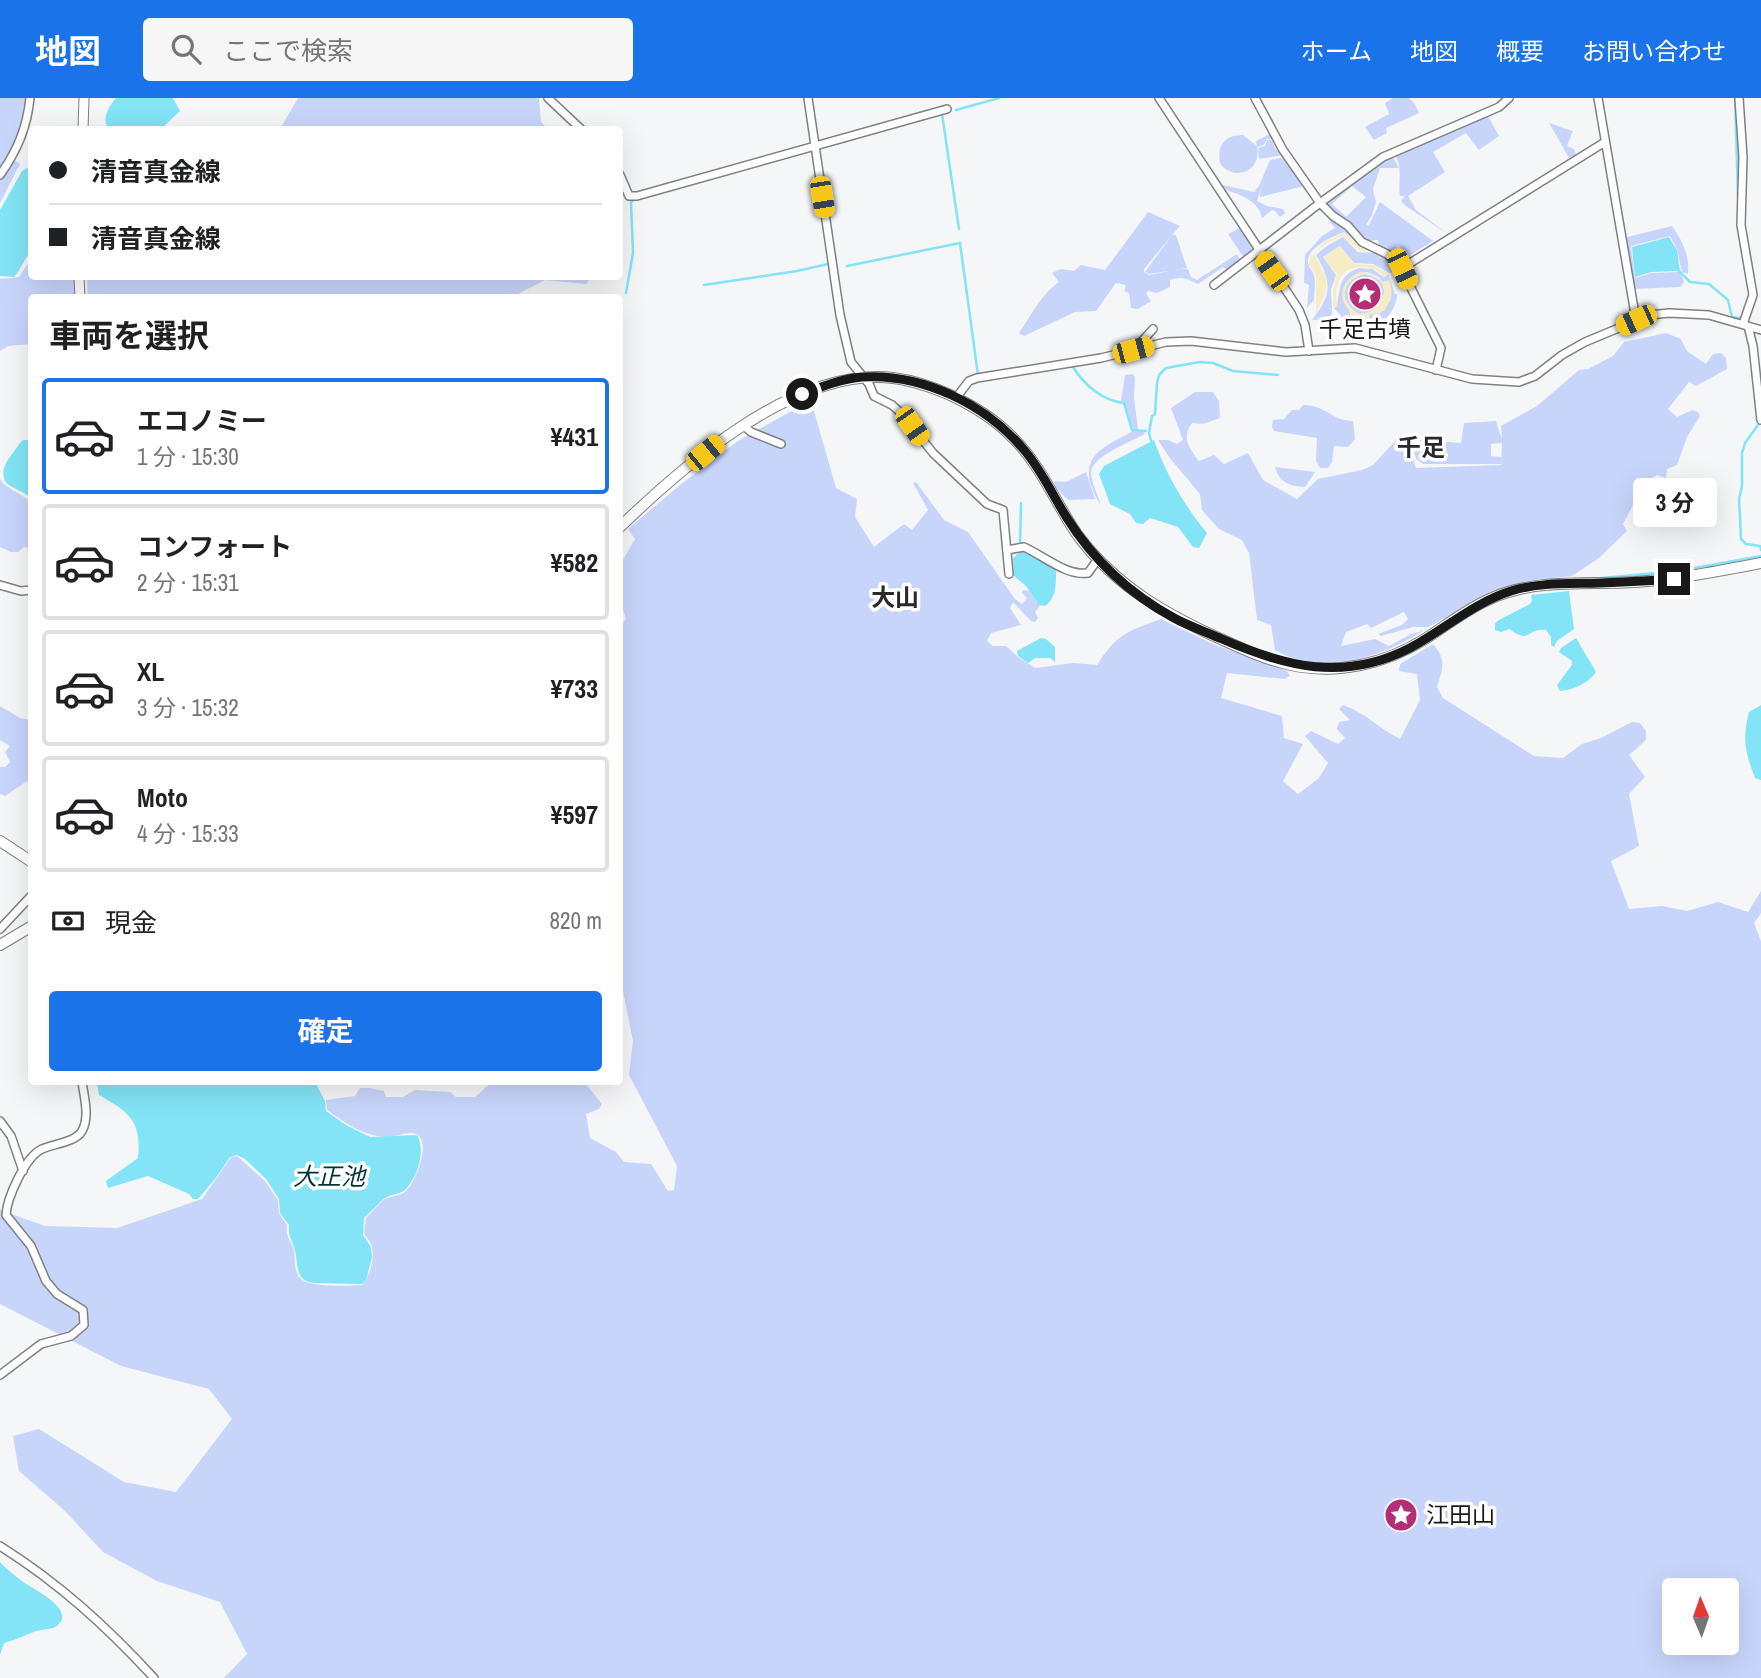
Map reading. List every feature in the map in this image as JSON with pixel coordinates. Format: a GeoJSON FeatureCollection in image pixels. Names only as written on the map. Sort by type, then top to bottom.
{"type":"FeatureCollection","features":[{"type":"Feature","properties":{"kind":"main road"},"geometry":{"type":"LineString","coordinates":[[623,524],[687,467],[744,426],[802,394],[836,382],[862,377],[889,377],[908,380],[956,398],[987,416],[1026,452],[1079,536],[1098,559],[1130,589],[1177,619],[1269,659],[1291,665],[1320,668],[1362,665],[1396,654],[1478,605],[1520,589],[1561,583],[1674,579],[1761,564]]}},
{"type":"Feature","properties":{"kind":"main road"},"geometry":{"type":"LineString","coordinates":[[0,841],[28,859]]}},
{"type":"Feature","properties":{"kind":"main road"},"geometry":{"type":"LineString","coordinates":[[0,944],[28,928]]}},
{"type":"Feature","properties":{"kind":"street"},"geometry":{"type":"LineString","coordinates":[[0,175],[20,142],[30,98]]}},
{"type":"Feature","properties":{"kind":"street"},"geometry":{"type":"LineString","coordinates":[[83,126],[84,98]]}},
{"type":"Feature","properties":{"kind":"street"},"geometry":{"type":"LineString","coordinates":[[548,98],[578,126]]}},
{"type":"Feature","properties":{"kind":"street"},"geometry":{"type":"LineString","coordinates":[[808,98],[840,315],[851,362],[869,384],[874,396],[892,405],[902,414],[933,453],[965,484],[987,503],[1003,510],[1009,574]]}},
{"type":"Feature","properties":{"kind":"street"},"geometry":{"type":"LineString","coordinates":[[1159,98],[1302,316],[1309,351]]}},
{"type":"Feature","properties":{"kind":"street"},"geometry":{"type":"LineString","coordinates":[[1255,98],[1283,150],[1320,202],[1362,242],[1387,254],[1400,266],[1441,348],[1436,370]]}},
{"type":"Feature","properties":{"kind":"street"},"geometry":{"type":"LineString","coordinates":[[1214,285],[1320,202],[1383,157],[1499,107],[1509,98]]}},
{"type":"Feature","properties":{"kind":"street"},"geometry":{"type":"LineString","coordinates":[[1598,98],[1636,320]]}},
{"type":"Feature","properties":{"kind":"street"},"geometry":{"type":"LineString","coordinates":[[1738,98],[1743,158],[1741,225],[1753,295],[1746,325],[1753,346],[1761,420]]}},
{"type":"Feature","properties":{"kind":"street"},"geometry":{"type":"LineString","coordinates":[[623,182],[629,195],[637,197],[947,109]]}},
{"type":"Feature","properties":{"kind":"street"},"geometry":{"type":"LineString","coordinates":[[1400,266],[1407,265],[1605,142]]}},
{"type":"Feature","properties":{"kind":"street"},"geometry":{"type":"LineString","coordinates":[[956,398],[969,381],[977,378],[1101,358],[1167,342],[1191,341],[1257,350],[1355,348],[1484,381],[1519,382],[1535,376],[1562,355],[1586,342],[1636,320],[1660,313],[1703,314],[1761,330]]}},
{"type":"Feature","properties":{"kind":"street"},"geometry":{"type":"LineString","coordinates":[[1133,350],[1153,329]]}},
{"type":"Feature","properties":{"kind":"street"},"geometry":{"type":"LineString","coordinates":[[744,426],[751,432],[781,444]]}},
{"type":"Feature","properties":{"kind":"street"},"geometry":{"type":"LineString","coordinates":[[1007,550],[1020,547],[1037,553],[1064,569],[1082,574],[1088,573],[1098,559]]}},
{"type":"Feature","properties":{"kind":"street"},"geometry":{"type":"LineString","coordinates":[[0,585],[28,590]]}},
{"type":"Feature","properties":{"kind":"street"},"geometry":{"type":"LineString","coordinates":[[0,929],[28,899]]}},
{"type":"Feature","properties":{"kind":"street"},"geometry":{"type":"LineString","coordinates":[[0,1375],[41,1344],[71,1336],[84,1325],[83,1310],[57,1294],[46,1281],[31,1246],[6,1215],[6,1204],[34,1154],[81,1132],[85,1120],[82,1085]]}},
{"type":"Feature","properties":{"kind":"street"},"geometry":{"type":"LineString","coordinates":[[0,1121],[11,1136],[23,1171]]}},
{"type":"Feature","properties":{"kind":"street"},"geometry":{"type":"LineString","coordinates":[[0,1546],[56,1584],[85,1608],[154,1678]]}},
{"type":"Feature","properties":{"kind":"shaded area"},"geometry":{"type":"Polygon","coordinates":[[[0,98],[26,98],[18,140],[9,156],[20,164],[0,203],[0,98]]]}},
{"type":"Feature","properties":{"kind":"shaded area"},"geometry":{"type":"Polygon","coordinates":[[[298,98],[539,98],[541,122],[545,126],[282,126],[298,98]]]}},
{"type":"Feature","properties":{"kind":"shaded area"},"geometry":{"type":"Polygon","coordinates":[[[1393,98],[1409,98],[1419,113],[1386,128],[1387,133],[1374,140],[1365,127],[1389,114],[1385,103],[1393,98]]]}},
{"type":"Feature","properties":{"kind":"shaded area"},"geometry":{"type":"Polygon","coordinates":[[[1487,114],[1499,136],[1479,150],[1466,133],[1433,152],[1445,172],[1408,196],[1416,210],[1449,235],[1401,201],[1405,196],[1400,196],[1400,170],[1395,155],[1487,114]]]}},
{"type":"Feature","properties":{"kind":"shaded area"},"geometry":{"type":"Polygon","coordinates":[[[1549,123],[1573,131],[1567,146],[1574,149],[1576,155],[1569,158],[1549,123]]]}},
{"type":"Feature","properties":{"kind":"shaded area"},"geometry":{"type":"Polygon","coordinates":[[[1270,134],[1284,155],[1259,159],[1258,148],[1265,146],[1267,140],[1271,140],[1283,154],[1272,139],[1267,139],[1264,145],[1257,147],[1256,162],[1247,171],[1234,173],[1221,165],[1220,148],[1226,140],[1243,135],[1257,146],[1256,141],[1270,134]]]}},
{"type":"Feature","properties":{"kind":"shaded area"},"geometry":{"type":"Polygon","coordinates":[[[1392,155],[1399,168],[1380,168],[1373,189],[1376,202],[1366,225],[1369,225],[1380,202],[1433,241],[1410,255],[1398,245],[1390,253],[1375,245],[1379,245],[1378,240],[1368,241],[1362,238],[1324,202],[1392,155]],[[1352,186],[1332,204],[1346,217],[1366,197],[1352,186]]]}},
{"type":"Feature","properties":{"kind":"shaded area"},"geometry":{"type":"Polygon","coordinates":[[[1285,157],[1304,186],[1260,197],[1261,189],[1257,201],[1283,209],[1285,213],[1280,217],[1272,210],[1262,218],[1257,207],[1248,199],[1223,191],[1218,184],[1254,192],[1270,160],[1285,157]]]}},
{"type":"Feature","properties":{"kind":"shaded area"},"geometry":{"type":"Polygon","coordinates":[[[1148,212],[1180,226],[1172,235],[1176,235],[1187,268],[1181,269],[1188,269],[1191,277],[1197,280],[1237,254],[1240,260],[1229,271],[1223,267],[1198,284],[1184,278],[1170,280],[1170,287],[1157,293],[1148,291],[1146,293],[1151,301],[1138,309],[1131,308],[1129,293],[1124,291],[1126,285],[1116,283],[1096,311],[1075,312],[1024,336],[1019,333],[1041,299],[1059,282],[1052,273],[1061,269],[1074,271],[1081,265],[1105,270],[1148,212]],[[1172,235],[1144,272],[1149,275],[1173,270],[1149,274],[1145,272],[1172,235]]]}},
{"type":"Feature","properties":{"kind":"shaded area"},"geometry":{"type":"Polygon","coordinates":[[[1332,219],[1385,255],[1399,270],[1389,273],[1373,264],[1354,263],[1340,246],[1323,257],[1336,275],[1331,290],[1332,309],[1328,308],[1332,310],[1331,319],[1312,320],[1323,303],[1328,288],[1325,273],[1316,255],[1343,237],[1358,252],[1376,253],[1344,232],[1317,246],[1308,260],[1315,285],[1314,300],[1307,308],[1309,285],[1304,283],[1305,255],[1322,236],[1335,228],[1329,221],[1332,219]]]}},
{"type":"Feature","properties":{"kind":"shaded area"},"geometry":{"type":"Polygon","coordinates":[[[1672,226],[1684,248],[1688,274],[1682,272],[1677,249],[1670,236],[1631,246],[1635,278],[1651,273],[1680,272],[1684,282],[1680,287],[1634,289],[1623,238],[1672,226]]]}},
{"type":"Feature","properties":{"kind":"shaded area"},"geometry":{"type":"Polygon","coordinates":[[[1240,228],[1253,249],[1244,258],[1228,234],[1240,228]]]}},
{"type":"Feature","properties":{"kind":"shaded area"},"geometry":{"type":"Polygon","coordinates":[[[28,264],[28,280],[75,280],[75,294],[28,294],[28,344],[8,346],[0,351],[0,279],[19,277],[28,264]]]}},
{"type":"Feature","properties":{"kind":"shaded area"},"geometry":{"type":"Polygon","coordinates":[[[1359,268],[1372,269],[1384,277],[1388,274],[1397,294],[1391,312],[1383,321],[1365,326],[1364,319],[1343,318],[1334,308],[1337,306],[1344,278],[1359,268]],[[1367,272],[1354,276],[1349,281],[1344,298],[1351,311],[1350,315],[1380,313],[1391,299],[1379,277],[1367,272]]]}},
{"type":"Feature","properties":{"kind":"shaded area"},"geometry":{"type":"Polygon","coordinates":[[[1364,274],[1377,279],[1383,286],[1384,295],[1380,304],[1364,314],[1355,311],[1347,302],[1345,292],[1351,280],[1364,274]]]}},
{"type":"Feature","properties":{"kind":"shaded area"},"geometry":{"type":"Polygon","coordinates":[[[87,280],[545,280],[518,294],[88,294],[87,280]]]}},
{"type":"Feature","properties":{"kind":"shaded area"},"geometry":{"type":"Polygon","coordinates":[[[545,280],[589,280],[586,284],[545,280]]]}},
{"type":"Feature","properties":{"kind":"shaded area"},"geometry":{"type":"Polygon","coordinates":[[[1666,333],[1681,339],[1687,351],[1706,364],[1713,354],[1721,353],[1726,358],[1727,369],[1696,386],[1689,382],[1668,409],[1677,417],[1692,410],[1700,416],[1687,437],[1677,465],[1667,469],[1666,478],[1657,475],[1645,482],[1623,524],[1627,531],[1599,558],[1572,576],[1526,581],[1502,588],[1428,627],[1413,627],[1381,636],[1378,634],[1402,625],[1408,619],[1404,612],[1371,628],[1367,624],[1346,632],[1341,646],[1375,639],[1389,646],[1423,631],[1388,649],[1350,661],[1311,662],[1275,650],[1271,625],[1257,620],[1249,553],[1242,540],[1219,529],[1202,510],[1200,494],[1158,440],[1177,444],[1183,440],[1171,408],[1195,392],[1213,392],[1219,401],[1220,418],[1203,424],[1192,423],[1187,433],[1189,447],[1199,461],[1214,455],[1224,464],[1248,453],[1263,480],[1297,499],[1318,479],[1362,470],[1373,465],[1398,438],[1406,439],[1416,468],[1501,465],[1502,443],[1491,444],[1491,456],[1501,457],[1501,464],[1423,464],[1416,459],[1411,439],[1461,443],[1464,423],[1496,421],[1502,440],[1501,426],[1537,406],[1579,370],[1588,369],[1613,356],[1624,342],[1666,333]]]}},
{"type":"Feature","properties":{"kind":"shaded area"},"geometry":{"type":"Polygon","coordinates":[[[1133,374],[1138,429],[1133,429],[1124,402],[1121,401],[1125,375],[1133,374]]]}},
{"type":"Feature","properties":{"kind":"shaded area"},"geometry":{"type":"Polygon","coordinates":[[[806,403],[814,411],[836,488],[857,499],[855,517],[874,547],[904,524],[912,530],[928,510],[913,483],[916,482],[944,520],[968,532],[1015,599],[1022,604],[1027,598],[1022,593],[1023,590],[1029,591],[1040,606],[1035,612],[1038,618],[1035,622],[1031,621],[1013,602],[1010,608],[1021,625],[991,633],[987,641],[993,646],[1006,646],[1035,668],[1073,663],[1097,665],[1123,635],[1161,619],[1213,644],[1287,671],[1290,676],[1285,679],[1227,673],[1221,698],[1282,716],[1284,738],[1303,744],[1283,781],[1298,794],[1319,778],[1328,763],[1305,736],[1311,731],[1338,744],[1345,738],[1337,729],[1339,722],[1350,720],[1339,709],[1343,705],[1359,712],[1400,739],[1420,700],[1417,674],[1399,671],[1400,664],[1433,644],[1442,660],[1437,687],[1443,698],[1534,756],[1563,758],[1582,744],[1601,738],[1632,722],[1640,723],[1646,731],[1646,740],[1629,755],[1645,777],[1629,794],[1639,846],[1611,861],[1629,909],[1662,906],[1687,911],[1718,902],[1748,912],[1761,891],[1761,913],[1754,923],[1761,941],[1761,1678],[224,1678],[247,1654],[220,1602],[157,1581],[103,1552],[64,1510],[19,1471],[13,1436],[39,1429],[124,1482],[176,1492],[232,1419],[209,1389],[121,1366],[0,1304],[0,1210],[45,1226],[117,1228],[202,1199],[231,1157],[237,1156],[265,1181],[278,1200],[279,1214],[287,1225],[299,1277],[303,1281],[319,1285],[362,1285],[370,1271],[373,1254],[371,1243],[364,1234],[366,1218],[385,1199],[403,1193],[409,1187],[418,1172],[423,1145],[421,1138],[413,1133],[390,1137],[372,1135],[356,1129],[327,1110],[326,1100],[355,1096],[360,1088],[384,1091],[386,1097],[403,1097],[415,1090],[450,1092],[456,1097],[475,1097],[489,1085],[586,1085],[602,1104],[599,1109],[586,1114],[590,1138],[616,1152],[624,1162],[651,1164],[668,1191],[674,1190],[677,1166],[629,1075],[633,1041],[623,991],[623,624],[626,618],[623,610],[623,560],[635,539],[628,529],[738,441],[806,403]]]}},
{"type":"Feature","properties":{"kind":"shaded area"},"geometry":{"type":"Polygon","coordinates":[[[1303,405],[1317,407],[1339,418],[1353,421],[1355,439],[1348,447],[1334,446],[1332,462],[1328,468],[1320,468],[1316,461],[1317,438],[1274,431],[1272,427],[1273,420],[1284,419],[1292,410],[1299,410],[1303,405]]]}},
{"type":"Feature","properties":{"kind":"shaded area"},"geometry":{"type":"Polygon","coordinates":[[[1133,431],[1143,431],[1145,434],[1105,455],[1093,466],[1091,476],[1101,505],[1091,485],[1090,465],[1099,451],[1133,431]]]}},
{"type":"Feature","properties":{"kind":"shaded area"},"geometry":{"type":"Polygon","coordinates":[[[1275,467],[1315,472],[1305,487],[1300,487],[1282,480],[1275,467]]]}},
{"type":"Feature","properties":{"kind":"shaded area"},"geometry":{"type":"Polygon","coordinates":[[[1086,472],[1095,499],[1068,500],[1053,481],[1066,482],[1086,472]]]}},
{"type":"Feature","properties":{"kind":"shaded area"},"geometry":{"type":"Polygon","coordinates":[[[0,479],[28,500],[28,548],[24,547],[18,552],[11,552],[0,547],[0,479]]]}},
{"type":"Feature","properties":{"kind":"shaded area"},"geometry":{"type":"Polygon","coordinates":[[[0,706],[20,718],[28,719],[28,782],[5,796],[0,794],[0,767],[5,767],[10,762],[5,752],[10,746],[0,740],[0,706]]]}},
{"type":"Feature","properties":{"kind":"sand"},"geometry":{"type":"Polygon","coordinates":[[[1344,233],[1375,253],[1359,250],[1343,236],[1327,243],[1314,254],[1326,283],[1316,312],[1316,275],[1309,265],[1310,257],[1326,241],[1344,233]]]}},
{"type":"Feature","properties":{"kind":"sand"},"geometry":{"type":"Polygon","coordinates":[[[1340,246],[1354,264],[1372,265],[1388,273],[1384,276],[1364,267],[1350,269],[1340,279],[1336,292],[1337,305],[1333,309],[1333,290],[1337,275],[1324,257],[1340,246]]]}},
{"type":"Feature","properties":{"kind":"sand"},"geometry":{"type":"Polygon","coordinates":[[[1361,272],[1373,274],[1383,282],[1389,280],[1391,296],[1384,311],[1369,315],[1369,318],[1350,315],[1343,300],[1343,290],[1346,282],[1361,272]],[[1364,274],[1348,284],[1345,297],[1355,311],[1364,314],[1380,304],[1384,295],[1383,286],[1377,278],[1364,274]]]}},
{"type":"Feature","properties":{"kind":"sand"},"geometry":{"type":"Polygon","coordinates":[[[1361,283],[1369,283],[1375,293],[1369,303],[1361,303],[1355,297],[1355,289],[1361,283]]]}},
{"type":"Feature","properties":{"kind":"water"},"geometry":{"type":"Polygon","coordinates":[[[116,98],[173,98],[180,111],[164,126],[108,126],[106,114],[116,98]]]}},
{"type":"Feature","properties":{"kind":"water"},"geometry":{"type":"Polygon","coordinates":[[[28,169],[28,254],[14,277],[0,276],[0,210],[22,171],[28,169]]]}},
{"type":"Feature","properties":{"kind":"water"},"geometry":{"type":"Polygon","coordinates":[[[1669,237],[1677,250],[1680,271],[1651,272],[1635,277],[1632,247],[1669,237]]]}},
{"type":"Feature","properties":{"kind":"water"},"geometry":{"type":"Polygon","coordinates":[[[23,440],[28,440],[28,496],[6,483],[3,475],[7,461],[23,440]]]}},
{"type":"Feature","properties":{"kind":"water"},"geometry":{"type":"Polygon","coordinates":[[[1154,440],[1176,489],[1207,533],[1199,548],[1193,547],[1178,527],[1150,518],[1143,524],[1136,523],[1130,514],[1110,504],[1099,474],[1104,466],[1154,440]]]}},
{"type":"Feature","properties":{"kind":"water"},"geometry":{"type":"Polygon","coordinates":[[[1024,551],[1056,570],[1054,595],[1045,606],[1039,605],[1026,586],[1014,576],[1013,558],[1024,551]]]}},
{"type":"Feature","properties":{"kind":"water"},"geometry":{"type":"Polygon","coordinates":[[[1569,591],[1574,629],[1557,641],[1554,647],[1546,630],[1522,636],[1509,629],[1501,632],[1495,630],[1495,623],[1499,620],[1530,604],[1531,595],[1569,591]]]}},
{"type":"Feature","properties":{"kind":"water"},"geometry":{"type":"Polygon","coordinates":[[[1041,638],[1055,647],[1055,662],[1050,658],[1035,658],[1028,663],[1018,656],[1017,651],[1041,638]]]}},
{"type":"Feature","properties":{"kind":"water"},"geometry":{"type":"Polygon","coordinates":[[[1576,638],[1596,672],[1580,685],[1560,691],[1557,685],[1572,665],[1572,661],[1559,652],[1576,638]]]}},
{"type":"Feature","properties":{"kind":"water"},"geometry":{"type":"Polygon","coordinates":[[[1761,705],[1761,780],[1755,778],[1745,739],[1749,712],[1761,705]]]}},
{"type":"Feature","properties":{"kind":"water","name":"大正池"},"geometry":{"type":"Polygon","coordinates":[[[97,1085],[317,1085],[325,1101],[326,1111],[346,1125],[370,1137],[417,1135],[421,1155],[417,1170],[404,1191],[385,1198],[364,1218],[363,1235],[371,1247],[372,1257],[366,1280],[362,1284],[308,1282],[298,1270],[289,1225],[280,1213],[279,1199],[266,1179],[237,1155],[230,1157],[198,1199],[148,1176],[108,1188],[106,1181],[138,1158],[139,1145],[131,1119],[99,1095],[97,1085]]]}},
{"type":"Feature","properties":{"kind":"water"},"geometry":{"type":"Polygon","coordinates":[[[0,1562],[53,1602],[62,1614],[62,1620],[55,1627],[4,1643],[0,1655],[0,1562]]]}},
{"type":"Feature","properties":{"kind":"waterway"},"geometry":{"type":"LineString","coordinates":[[956,110],[999,98]]}},
{"type":"Feature","properties":{"kind":"waterway"},"geometry":{"type":"LineString","coordinates":[[1735,98],[1738,196]]}},
{"type":"Feature","properties":{"kind":"waterway"},"geometry":{"type":"LineString","coordinates":[[942,114],[959,229]]}},
{"type":"Feature","properties":{"kind":"waterway"},"geometry":{"type":"LineString","coordinates":[[686,185],[852,139]]}},
{"type":"Feature","properties":{"kind":"waterway"},"geometry":{"type":"LineString","coordinates":[[626,293],[633,253],[631,202],[636,199]]}},
{"type":"Feature","properties":{"kind":"waterway"},"geometry":{"type":"LineString","coordinates":[[960,243],[978,375]]}},
{"type":"Feature","properties":{"kind":"waterway"},"geometry":{"type":"LineString","coordinates":[[847,266],[960,243]]}},
{"type":"Feature","properties":{"kind":"waterway"},"geometry":{"type":"LineString","coordinates":[[704,285],[828,264]]}},
{"type":"Feature","properties":{"kind":"waterway"},"geometry":{"type":"LineString","coordinates":[[1678,270],[1690,282],[1709,284],[1728,300],[1732,317],[1740,318]]}},
{"type":"Feature","properties":{"kind":"waterway"},"geometry":{"type":"LineString","coordinates":[[1741,319],[1746,306]]}},
{"type":"Feature","properties":{"kind":"waterway"},"geometry":{"type":"LineString","coordinates":[[1152,444],[1149,433],[1152,416],[1155,414],[1157,383],[1159,375],[1166,368],[1200,362],[1213,363],[1233,371],[1278,375]]}},
{"type":"Feature","properties":{"kind":"waterway"},"geometry":{"type":"LineString","coordinates":[[1073,367],[1095,391],[1116,402],[1124,403],[1132,430],[1146,431]]}},
{"type":"Feature","properties":{"kind":"waterway"},"geometry":{"type":"LineString","coordinates":[[1758,425],[1745,443],[1742,453],[1742,486],[1739,499],[1741,539],[1746,544],[1760,546],[1761,550]]}},
{"type":"Feature","properties":{"kind":"waterway"},"geometry":{"type":"LineString","coordinates":[[1020,545],[1021,503]]}},
{"type":"Feature","properties":{"kind":"waterway"},"geometry":{"type":"LineString","coordinates":[[1602,578],[1678,571],[1761,556]]}},
{"type":"Feature","properties":{"kind":"place","name":"千足古墳"},"geometry":{"type":"Point","coordinates":[1365,294]}},
{"type":"Feature","properties":{"kind":"place","name":"江田山"},"geometry":{"type":"Point","coordinates":[1401,1515]}},
{"type":"Feature","properties":{"kind":"district","name":"千足"},"geometry":{"type":"Point","coordinates":[1421,448]}},
{"type":"Feature","properties":{"kind":"district","name":"大山"},"geometry":{"type":"Point","coordinates":[895,598]}},
{"type":"Feature","properties":{"kind":"route"},"geometry":{"type":"LineString","coordinates":[[802,394],[850,379],[889,377],[925,385],[972,406],[1015,439],[1037,466],[1079,536],[1108,570],[1130,589],[1177,619],[1244,649],[1291,665],[1335,668],[1374,662],[1410,648],[1478,605],[1520,589],[1561,583],[1674,579]]}}]}
